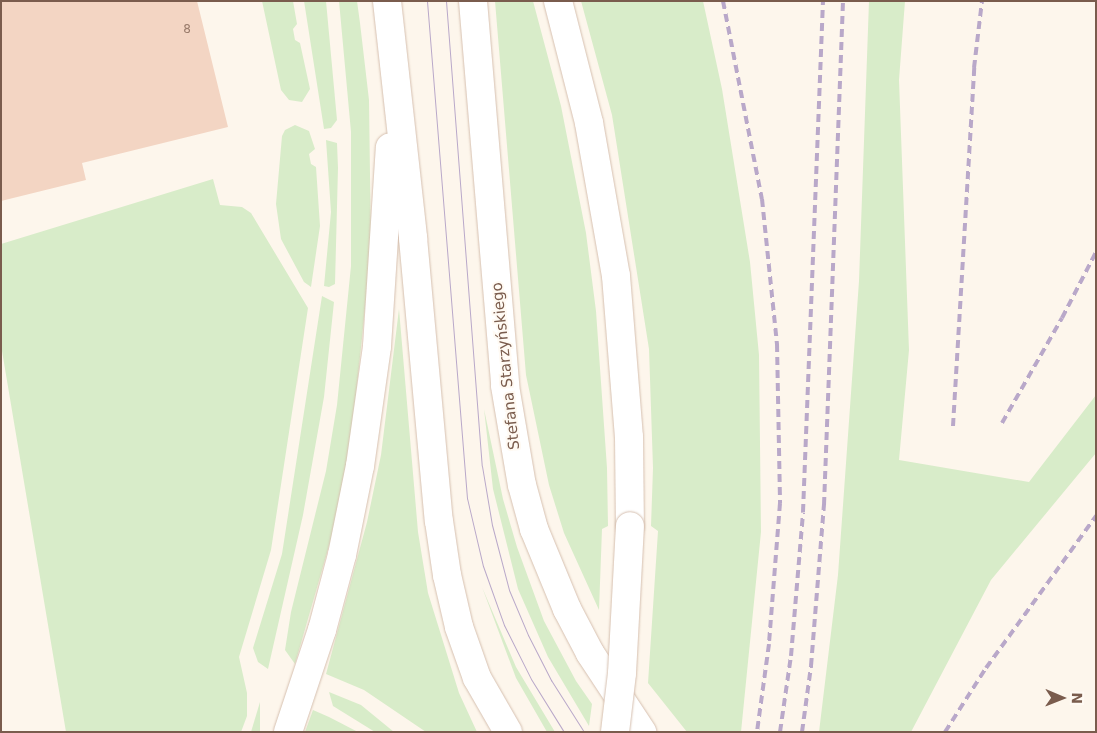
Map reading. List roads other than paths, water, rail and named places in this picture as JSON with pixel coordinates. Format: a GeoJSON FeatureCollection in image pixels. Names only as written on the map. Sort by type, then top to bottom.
{"type":"FeatureCollection","features":[{"type":"Feature","properties":{"kind":"main road"},"geometry":{"type":"LineString","coordinates":[[387,1],[395,63],[439,522],[447,575],[459,627],[477,678],[508,732]]}},
{"type":"Feature","properties":{"kind":"main road","name":"Stefana Starzyńskiego"},"geometry":{"type":"LineString","coordinates":[[473,1],[505,386],[522,486],[534,529],[567,609],[593,658],[642,732]]}},
{"type":"Feature","properties":{"kind":"main road"},"geometry":{"type":"LineString","coordinates":[[558,1],[589,123],[616,276],[629,437],[630,526],[623,664],[615,732]]}},
{"type":"Feature","properties":{"kind":"main road"},"geometry":{"type":"LineString","coordinates":[[288,732],[310,670],[342,555],[368,422],[383,272],[395,63]]}},
{"type":"Feature","properties":{"kind":"tram line"},"geometry":{"type":"LineString","coordinates":[[427,1],[467,498],[483,566],[504,625],[531,679],[564,732]]}},
{"type":"Feature","properties":{"kind":"tram line"},"geometry":{"type":"LineString","coordinates":[[446,1],[482,466],[492,525],[509,590],[528,635],[551,680],[584,732]]}},
{"type":"Feature","properties":{"kind":"railway"},"geometry":{"type":"LineString","coordinates":[[723,1],[762,199],[777,344],[780,503],[769,644],[757,732]]}},
{"type":"Feature","properties":{"kind":"railway"},"geometry":{"type":"LineString","coordinates":[[780,732],[791,656],[803,512],[823,1]]}},
{"type":"Feature","properties":{"kind":"railway"},"geometry":{"type":"LineString","coordinates":[[802,732],[811,666],[824,505],[843,1]]}},
{"type":"Feature","properties":{"kind":"railway"},"geometry":{"type":"LineString","coordinates":[[953,426],[974,68],[982,1]]}},
{"type":"Feature","properties":{"kind":"railway"},"geometry":{"type":"LineString","coordinates":[[1002,423],[1062,318],[1096,252]]}},
{"type":"Feature","properties":{"kind":"railway"},"geometry":{"type":"LineString","coordinates":[[945,732],[986,668],[1096,516]]}}]}
